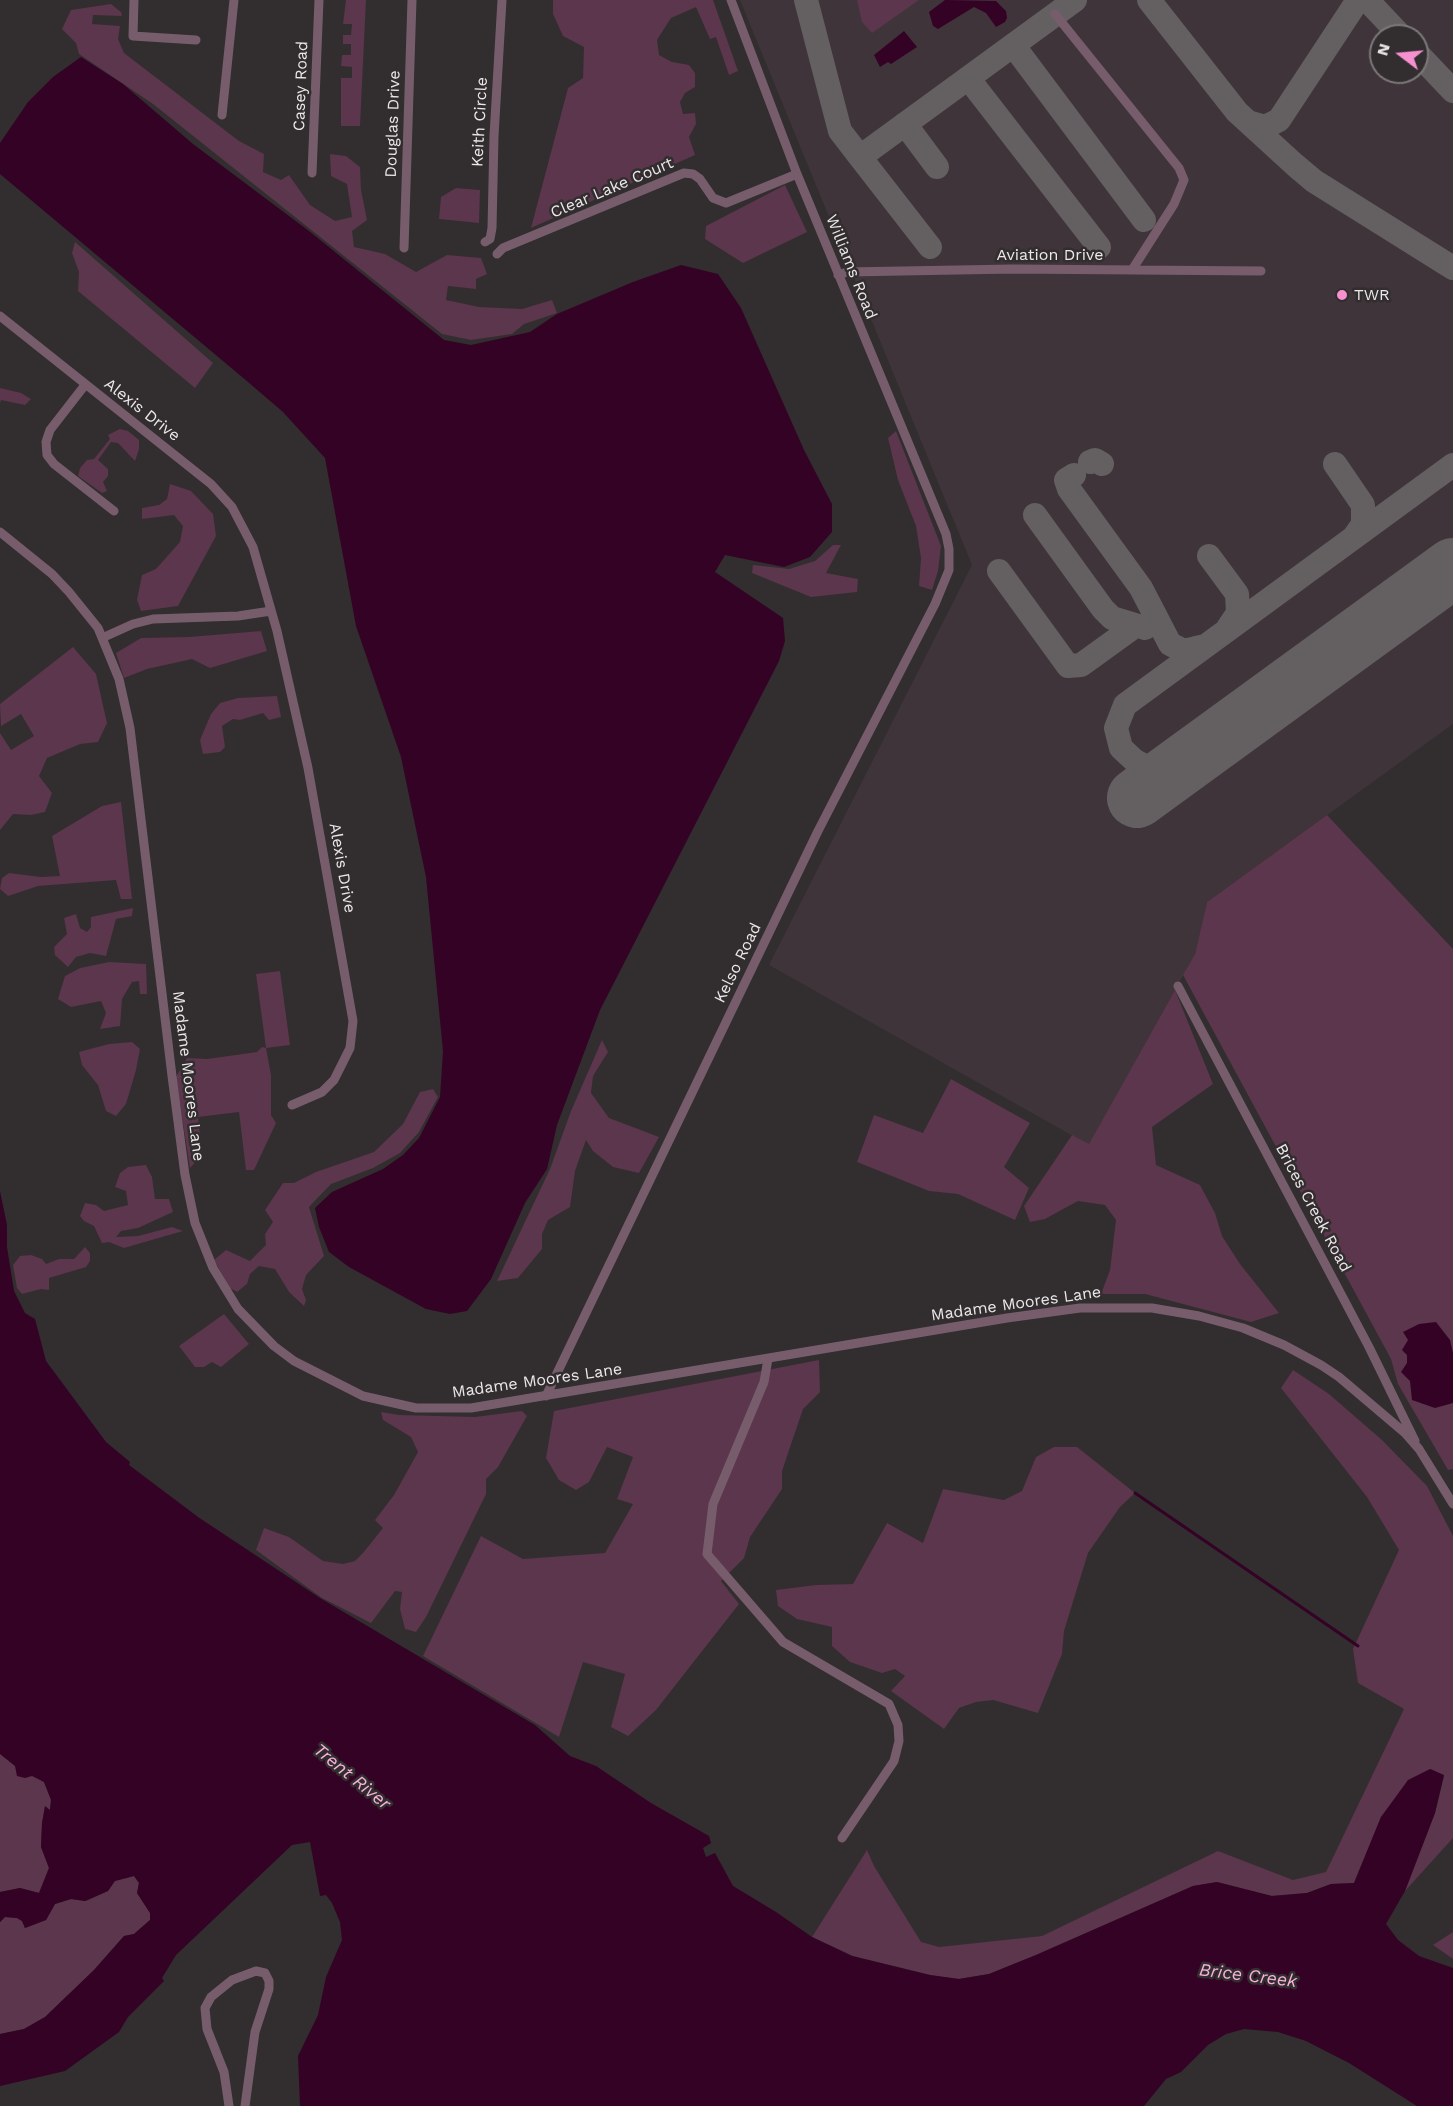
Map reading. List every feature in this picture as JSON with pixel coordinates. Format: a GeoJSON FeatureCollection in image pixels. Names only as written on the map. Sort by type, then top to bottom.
{"type":"FeatureCollection","features":[{"type":"Feature","properties":{"kind":"street"},"geometry":{"type":"LineString","coordinates":[[134,0],[133,36],[196,40]]}},
{"type":"Feature","properties":{"kind":"street"},"geometry":{"type":"LineString","coordinates":[[222,115],[234,0]]}},
{"type":"Feature","properties":{"kind":"street","name":"Casey Road"},"geometry":{"type":"LineString","coordinates":[[312,173],[319,0]]}},
{"type":"Feature","properties":{"kind":"street","name":"Douglas Drive"},"geometry":{"type":"LineString","coordinates":[[404,248],[412,0]]}},
{"type":"Feature","properties":{"kind":"street","name":"Keith Circle"},"geometry":{"type":"LineString","coordinates":[[485,242],[490,239],[492,228],[494,136],[502,0]]}},
{"type":"Feature","properties":{"kind":"street","name":"Williams Road"},"geometry":{"type":"LineString","coordinates":[[731,0],[796,174],[948,543]]}},
{"type":"Feature","properties":{"kind":"street"},"geometry":{"type":"LineString","coordinates":[[1055,14],[1179,168],[1184,180],[1174,204],[1132,270]]}},
{"type":"Feature","properties":{"kind":"street","name":"Clear Lake Court"},"geometry":{"type":"LineString","coordinates":[[497,254],[503,248],[684,173],[693,174],[713,198],[726,203],[796,174]]}},
{"type":"Feature","properties":{"kind":"street","name":"Aviation Drive"},"geometry":{"type":"LineString","coordinates":[[838,275],[847,272],[1013,269],[1261,271]]}},
{"type":"Feature","properties":{"kind":"street","name":"Alexis Drive"},"geometry":{"type":"LineString","coordinates":[[0,316],[194,470],[227,502],[241,520],[254,547],[308,768],[353,1021],[350,1048],[334,1080],[322,1092],[302,1103],[292,1105]]}},
{"type":"Feature","properties":{"kind":"street"},"geometry":{"type":"LineString","coordinates":[[85,385],[50,430],[46,442],[47,455],[54,464],[114,511]]}},
{"type":"Feature","properties":{"kind":"street","name":"Madame Moores Lane"},"geometry":{"type":"LineString","coordinates":[[0,532],[58,580],[98,628],[119,678],[130,728],[189,1199],[203,1246],[238,1310],[274,1346],[294,1361],[363,1396],[416,1408],[471,1408],[1070,1309],[1128,1306],[1152,1308],[1221,1321],[1264,1336],[1303,1354],[1339,1377],[1416,1446],[1453,1504]]}},
{"type":"Feature","properties":{"kind":"street","name":"Kelso Road"},"geometry":{"type":"LineString","coordinates":[[546,1396],[818,831],[944,585],[950,562],[948,543]]}},
{"type":"Feature","properties":{"kind":"street"},"geometry":{"type":"LineString","coordinates":[[102,638],[133,624],[153,619],[238,616],[271,610]]}},
{"type":"Feature","properties":{"kind":"street","name":"Brices Creek Road"},"geometry":{"type":"LineString","coordinates":[[1178,986],[1369,1347],[1416,1446]]}},
{"type":"Feature","properties":{"kind":"street"},"geometry":{"type":"LineString","coordinates":[[768,1359],[764,1382],[714,1504],[707,1554],[783,1642],[889,1704],[898,1725],[899,1741],[894,1761],[842,1838]]}},
{"type":"Feature","properties":{"kind":"street"},"geometry":{"type":"LineString","coordinates":[[256,1971],[265,1973],[269,1981],[269,1989],[255,2032],[245,2102],[229,2102],[224,2072],[207,2029],[205,2008],[211,1997],[232,1980],[256,1971]]}},
{"type":"Feature","properties":{"kind":"shaded area"},"geometry":{"type":"Polygon","coordinates":[[[346,0],[366,0],[360,126],[341,126],[341,78],[352,78],[352,67],[341,66],[342,55],[351,55],[351,44],[343,44],[343,35],[351,35],[352,24],[343,24],[346,0]]]}},
{"type":"Feature","properties":{"kind":"shaded area"},"geometry":{"type":"Polygon","coordinates":[[[553,0],[713,0],[738,71],[729,75],[716,37],[710,39],[696,7],[671,18],[657,40],[659,55],[672,62],[689,65],[695,73],[695,87],[685,93],[680,102],[683,114],[695,113],[696,124],[689,137],[695,155],[531,228],[568,88],[583,78],[584,47],[563,36],[553,14],[553,0]]]}},
{"type":"Feature","properties":{"kind":"shaded area"},"geometry":{"type":"Polygon","coordinates":[[[740,0],[1453,0],[1453,724],[1207,902],[1195,954],[1089,1145],[769,965],[972,565],[740,0]]]}},
{"type":"Feature","properties":{"kind":"shaded area"},"geometry":{"type":"Polygon","coordinates":[[[857,0],[919,0],[872,33],[862,22],[857,0]]]}},
{"type":"Feature","properties":{"kind":"shaded area"},"geometry":{"type":"Polygon","coordinates":[[[111,4],[121,12],[122,16],[93,15],[92,24],[120,26],[118,39],[124,53],[239,141],[264,154],[263,172],[281,180],[289,175],[310,205],[335,221],[352,217],[347,184],[331,176],[330,154],[346,156],[360,167],[361,190],[367,220],[352,231],[354,247],[385,254],[416,272],[447,255],[481,258],[487,274],[476,279],[476,289],[448,286],[446,300],[479,307],[522,309],[552,300],[557,313],[524,324],[512,334],[471,340],[442,334],[153,104],[79,54],[76,43],[62,29],[71,10],[111,4]]]}},
{"type":"Feature","properties":{"kind":"shaded area"},"geometry":{"type":"Polygon","coordinates":[[[785,185],[807,232],[743,263],[705,239],[706,226],[785,185]]]}},
{"type":"Feature","properties":{"kind":"shaded area"},"geometry":{"type":"Polygon","coordinates":[[[456,188],[480,190],[479,223],[439,219],[441,197],[456,188]]]}},
{"type":"Feature","properties":{"kind":"shaded area"},"geometry":{"type":"Polygon","coordinates":[[[75,242],[213,363],[195,388],[78,291],[79,272],[72,253],[75,242]]]}},
{"type":"Feature","properties":{"kind":"shaded area"},"geometry":{"type":"Polygon","coordinates":[[[0,388],[21,393],[31,399],[25,405],[1,400],[0,403],[0,388]]]}},
{"type":"Feature","properties":{"kind":"shaded area"},"geometry":{"type":"Polygon","coordinates":[[[120,429],[128,431],[139,440],[139,449],[135,461],[118,443],[111,442],[98,460],[108,469],[108,476],[103,482],[107,491],[102,493],[78,476],[80,468],[87,460],[94,459],[110,439],[108,435],[120,429]]]}},
{"type":"Feature","properties":{"kind":"shaded area"},"geometry":{"type":"Polygon","coordinates":[[[896,431],[941,546],[938,571],[932,590],[919,586],[921,558],[916,526],[898,480],[888,438],[896,431]]]}},
{"type":"Feature","properties":{"kind":"shaded area"},"geometry":{"type":"Polygon","coordinates":[[[170,484],[191,491],[213,514],[216,536],[178,606],[141,611],[137,600],[142,575],[156,569],[180,542],[183,526],[174,515],[142,519],[142,508],[159,505],[167,499],[170,484]]]}},
{"type":"Feature","properties":{"kind":"shaded area"},"geometry":{"type":"Polygon","coordinates":[[[833,545],[841,545],[826,573],[858,579],[857,592],[811,597],[752,573],[753,565],[789,569],[815,561],[833,545]]]}},
{"type":"Feature","properties":{"kind":"shaded area"},"geometry":{"type":"Polygon","coordinates":[[[261,631],[267,651],[210,668],[192,659],[147,669],[124,678],[116,653],[141,638],[261,631]]]}},
{"type":"Feature","properties":{"kind":"shaded area"},"geometry":{"type":"Polygon","coordinates":[[[73,647],[96,674],[107,723],[98,742],[80,744],[47,758],[39,776],[52,793],[45,812],[31,815],[13,814],[0,830],[0,733],[11,750],[34,736],[21,714],[1,726],[0,704],[73,647]]]}},
{"type":"Feature","properties":{"kind":"shaded area"},"geometry":{"type":"Polygon","coordinates":[[[277,696],[281,717],[269,720],[263,713],[240,720],[233,719],[222,726],[225,747],[220,752],[203,754],[200,740],[211,714],[220,703],[238,698],[277,696]]]}},
{"type":"Feature","properties":{"kind":"shaded area"},"geometry":{"type":"Polygon","coordinates":[[[121,802],[132,899],[121,899],[116,880],[38,886],[8,896],[0,889],[2,878],[9,873],[41,877],[60,876],[52,836],[102,806],[121,802]]]}},
{"type":"Feature","properties":{"kind":"shaded area"},"geometry":{"type":"Polygon","coordinates":[[[1327,815],[1453,949],[1453,1469],[1448,1470],[1398,1384],[1391,1359],[1183,975],[1195,954],[1207,902],[1327,815]]]}},
{"type":"Feature","properties":{"kind":"shaded area"},"geometry":{"type":"Polygon","coordinates":[[[133,908],[132,916],[116,919],[106,956],[90,953],[76,957],[68,967],[55,955],[54,947],[67,934],[64,918],[76,914],[80,928],[87,932],[91,927],[91,917],[133,908]]]}},
{"type":"Feature","properties":{"kind":"shaded area"},"geometry":{"type":"Polygon","coordinates":[[[109,962],[146,964],[147,994],[140,994],[139,981],[132,982],[122,999],[120,1026],[100,1029],[106,1013],[101,1001],[71,1007],[58,999],[65,976],[80,968],[109,962]]]}},
{"type":"Feature","properties":{"kind":"shaded area"},"geometry":{"type":"Polygon","coordinates":[[[280,971],[290,1045],[266,1048],[256,974],[280,971]]]}},
{"type":"Feature","properties":{"kind":"shaded area"},"geometry":{"type":"Polygon","coordinates":[[[1175,990],[1213,1084],[1152,1127],[1156,1165],[1200,1185],[1215,1213],[1222,1236],[1240,1264],[1279,1313],[1251,1322],[1145,1294],[1101,1294],[1110,1270],[1116,1220],[1105,1205],[1078,1201],[1045,1219],[1030,1222],[1024,1206],[1072,1135],[1089,1144],[1175,990]]]}},
{"type":"Feature","properties":{"kind":"shaded area"},"geometry":{"type":"Polygon","coordinates":[[[602,1040],[608,1052],[593,1076],[591,1093],[609,1118],[659,1137],[639,1173],[613,1167],[593,1151],[586,1140],[575,1171],[570,1207],[548,1220],[542,1234],[542,1249],[518,1278],[497,1281],[550,1169],[571,1111],[602,1040]]]}},
{"type":"Feature","properties":{"kind":"shaded area"},"geometry":{"type":"Polygon","coordinates":[[[132,1042],[140,1049],[136,1070],[126,1104],[116,1116],[106,1111],[98,1085],[82,1065],[79,1052],[109,1044],[132,1042]]]}},
{"type":"Feature","properties":{"kind":"shaded area"},"geometry":{"type":"Polygon","coordinates":[[[262,1047],[266,1048],[271,1075],[271,1115],[276,1123],[254,1170],[246,1170],[239,1112],[198,1117],[202,1155],[190,1168],[176,1077],[187,1058],[207,1059],[257,1052],[262,1047]]]}},
{"type":"Feature","properties":{"kind":"shaded area"},"geometry":{"type":"Polygon","coordinates":[[[951,1079],[1030,1123],[1004,1167],[1029,1188],[1015,1220],[958,1194],[929,1191],[857,1162],[874,1115],[923,1133],[951,1079]]]}},
{"type":"Feature","properties":{"kind":"shaded area"},"geometry":{"type":"Polygon","coordinates":[[[433,1089],[438,1097],[419,1132],[400,1153],[373,1168],[331,1184],[309,1207],[324,1256],[306,1275],[302,1289],[306,1300],[304,1306],[289,1292],[275,1269],[259,1266],[250,1274],[247,1284],[237,1292],[230,1288],[214,1260],[226,1250],[250,1261],[266,1245],[265,1234],[273,1222],[265,1210],[283,1183],[294,1183],[316,1172],[374,1152],[403,1124],[420,1092],[433,1089]]]}},
{"type":"Feature","properties":{"kind":"shaded area"},"geometry":{"type":"Polygon","coordinates":[[[146,1165],[152,1177],[155,1199],[169,1199],[173,1212],[138,1228],[121,1231],[116,1237],[138,1236],[172,1227],[183,1231],[124,1248],[109,1242],[102,1243],[94,1226],[80,1216],[85,1203],[96,1205],[104,1211],[128,1205],[126,1191],[115,1187],[120,1173],[128,1167],[146,1165]]]}},
{"type":"Feature","properties":{"kind":"shaded area"},"geometry":{"type":"Polygon","coordinates":[[[85,1247],[90,1253],[90,1261],[86,1267],[49,1278],[49,1290],[41,1289],[22,1294],[17,1288],[13,1265],[20,1256],[31,1255],[42,1259],[46,1264],[59,1259],[74,1259],[85,1247]]]}},
{"type":"Feature","properties":{"kind":"shaded area"},"geometry":{"type":"Polygon","coordinates":[[[224,1314],[249,1344],[221,1367],[212,1362],[204,1367],[195,1367],[179,1346],[224,1314]]]}},
{"type":"Feature","properties":{"kind":"shaded area"},"geometry":{"type":"Polygon","coordinates":[[[819,1360],[820,1392],[803,1409],[782,1471],[782,1489],[750,1537],[744,1558],[721,1581],[739,1604],[656,1710],[628,1736],[611,1727],[625,1674],[583,1662],[559,1737],[423,1656],[481,1536],[523,1559],[605,1553],[633,1504],[617,1499],[633,1457],[607,1447],[589,1482],[576,1490],[559,1480],[546,1458],[554,1411],[819,1360]]]}},
{"type":"Feature","properties":{"kind":"shaded area"},"geometry":{"type":"Polygon","coordinates":[[[1293,1370],[1329,1394],[1382,1440],[1427,1486],[1453,1536],[1453,1838],[1405,1891],[1435,1813],[1444,1776],[1431,1769],[1381,1817],[1354,1883],[1331,1884],[1307,1893],[1271,1896],[1217,1882],[1193,1886],[989,1974],[958,1979],[930,1975],[853,1956],[812,1937],[867,1850],[874,1866],[921,1942],[939,1947],[1042,1936],[1218,1851],[1293,1880],[1326,1872],[1404,1709],[1358,1683],[1353,1649],[1399,1550],[1367,1497],[1281,1388],[1293,1370]]]}},
{"type":"Feature","properties":{"kind":"shaded area"},"geometry":{"type":"Polygon","coordinates":[[[522,1411],[527,1416],[498,1467],[486,1479],[486,1494],[426,1617],[416,1632],[405,1629],[400,1609],[402,1592],[395,1591],[371,1623],[322,1598],[256,1550],[264,1528],[289,1537],[323,1561],[343,1564],[355,1561],[363,1553],[383,1528],[375,1520],[394,1495],[418,1452],[411,1437],[383,1420],[381,1412],[399,1415],[475,1417],[522,1411]]]}},
{"type":"Feature","properties":{"kind":"shaded area"},"geometry":{"type":"Polygon","coordinates":[[[1054,1447],[1077,1447],[1135,1493],[1120,1507],[1088,1553],[1064,1631],[1062,1654],[1038,1713],[993,1700],[976,1702],[959,1708],[944,1729],[891,1691],[905,1676],[895,1669],[882,1673],[850,1662],[832,1646],[832,1627],[797,1619],[778,1606],[776,1590],[816,1585],[853,1584],[887,1523],[923,1543],[943,1489],[1004,1500],[1022,1491],[1036,1457],[1054,1447]]]}},
{"type":"Feature","properties":{"kind":"shaded area"},"geometry":{"type":"Polygon","coordinates":[[[0,1754],[44,1782],[51,1799],[50,1810],[45,1807],[41,1847],[49,1868],[39,1893],[20,1888],[0,1892],[0,1754]]]}},
{"type":"Feature","properties":{"kind":"shaded area"},"geometry":{"type":"Polygon","coordinates":[[[134,1876],[139,1883],[137,1893],[150,1913],[150,1920],[134,1934],[124,1936],[94,1970],[45,2017],[24,2029],[0,2034],[0,1922],[5,1917],[17,1918],[22,1921],[25,1928],[46,1920],[55,1904],[71,1899],[86,1901],[108,1891],[114,1881],[134,1876]]]}},
{"type":"Feature","properties":{"kind":"shaded area"},"geometry":{"type":"Polygon","coordinates":[[[1453,1932],[1453,1959],[1433,1945],[1453,1932]]]}},
{"type":"Feature","properties":{"kind":"water"},"geometry":{"type":"Polygon","coordinates":[[[945,0],[996,1],[1006,11],[1007,18],[1005,22],[996,27],[986,13],[974,7],[938,29],[933,26],[929,12],[945,0]]]}},
{"type":"Feature","properties":{"kind":"water"},"geometry":{"type":"Polygon","coordinates":[[[904,31],[917,47],[891,64],[888,62],[880,67],[874,55],[904,31]]]}},
{"type":"Feature","properties":{"kind":"water"},"geometry":{"type":"Polygon","coordinates":[[[81,57],[123,84],[193,144],[309,231],[444,340],[471,345],[530,332],[557,314],[633,282],[681,265],[718,274],[741,308],[804,450],[832,504],[832,532],[810,557],[784,567],[725,555],[715,572],[783,618],[785,641],[779,661],[600,1010],[557,1125],[547,1169],[525,1203],[491,1279],[467,1311],[450,1314],[426,1309],[349,1267],[329,1252],[319,1227],[315,1208],[332,1192],[383,1169],[403,1155],[419,1138],[440,1097],[443,1051],[426,877],[401,757],[356,626],[325,458],[283,412],[0,174],[0,143],[28,102],[53,77],[81,57]]]}},
{"type":"Feature","properties":{"kind":"water"},"geometry":{"type":"Polygon","coordinates":[[[0,1191],[7,1225],[7,1247],[14,1291],[25,1313],[35,1319],[46,1361],[106,1442],[130,1462],[129,1465],[198,1517],[320,1598],[535,1725],[570,1756],[596,1766],[651,1803],[709,1836],[711,1843],[703,1848],[706,1857],[715,1853],[733,1886],[812,1937],[852,1956],[930,1975],[959,1979],[989,1974],[1193,1886],[1217,1882],[1272,1896],[1307,1893],[1331,1884],[1354,1883],[1381,1817],[1408,1780],[1430,1769],[1444,1775],[1435,1813],[1405,1891],[1386,1924],[1398,1940],[1419,1956],[1453,1968],[1453,2106],[1417,2106],[1349,2063],[1306,2041],[1278,2032],[1244,2029],[1226,2034],[1208,2045],[1181,2072],[1166,2079],[1144,2106],[300,2106],[298,2056],[318,2015],[326,1977],[342,1940],[340,1922],[332,1903],[326,1895],[320,1896],[310,1842],[292,1845],[176,1955],[162,1978],[164,1981],[128,2017],[119,2032],[65,2071],[0,2086],[0,2034],[24,2029],[45,2017],[94,1970],[124,1936],[134,1934],[150,1920],[150,1913],[137,1893],[139,1883],[134,1876],[115,1881],[108,1891],[85,1901],[71,1899],[55,1904],[46,1920],[25,1928],[22,1921],[17,1918],[5,1917],[0,1922],[0,1892],[20,1888],[39,1893],[49,1868],[41,1847],[45,1806],[50,1810],[51,1800],[44,1782],[32,1776],[25,1778],[17,1776],[15,1766],[0,1754],[0,1191]]]}},
{"type":"Feature","properties":{"kind":"water"},"geometry":{"type":"Polygon","coordinates":[[[1436,1322],[1450,1340],[1453,1353],[1453,1403],[1435,1408],[1412,1400],[1410,1381],[1401,1372],[1407,1363],[1407,1355],[1402,1350],[1408,1340],[1403,1332],[1419,1324],[1436,1322]]]}},
{"type":"Feature","properties":{"kind":"waterway"},"geometry":{"type":"LineString","coordinates":[[1135,1493],[1358,1646]]}},
{"type":"Feature","properties":{"kind":"taxiway"},"geometry":{"type":"LineString","coordinates":[[806,0],[840,131],[860,157]]}},
{"type":"Feature","properties":{"kind":"taxiway"},"geometry":{"type":"LineString","coordinates":[[930,247],[860,157],[1075,0]]}},
{"type":"Feature","properties":{"kind":"taxiway"},"geometry":{"type":"LineString","coordinates":[[1149,0],[1237,112],[1295,165],[1314,181],[1453,268]]}},
{"type":"Feature","properties":{"kind":"taxiway"},"geometry":{"type":"LineString","coordinates":[[1248,122],[1265,127],[1279,120],[1358,0]]}},
{"type":"Feature","properties":{"kind":"taxiway"},"geometry":{"type":"LineString","coordinates":[[1367,0],[1390,24]]}},
{"type":"Feature","properties":{"kind":"taxiway"},"geometry":{"type":"LineString","coordinates":[[1013,45],[1144,220]]}},
{"type":"Feature","properties":{"kind":"taxiway"},"geometry":{"type":"LineString","coordinates":[[1429,66],[1453,91]]}},
{"type":"Feature","properties":{"kind":"taxiway"},"geometry":{"type":"LineString","coordinates":[[968,78],[1099,247]]}},
{"type":"Feature","properties":{"kind":"taxiway"},"geometry":{"type":"LineString","coordinates":[[905,124],[937,167]]}},
{"type":"Feature","properties":{"kind":"taxiway"},"geometry":{"type":"LineString","coordinates":[[1090,462],[1095,460],[1102,464]]}},
{"type":"Feature","properties":{"kind":"taxiway"},"geometry":{"type":"LineString","coordinates":[[1335,464],[1363,505],[1363,524],[1354,537]]}},
{"type":"Feature","properties":{"kind":"taxiway"},"geometry":{"type":"LineString","coordinates":[[1166,777],[1135,761],[1121,748],[1116,728],[1125,705],[1453,465]]}},
{"type":"Feature","properties":{"kind":"taxiway"},"geometry":{"type":"LineString","coordinates":[[1074,475],[1066,480],[1069,489],[1141,588],[1170,644],[1184,651],[1205,646]]}},
{"type":"Feature","properties":{"kind":"taxiway"},"geometry":{"type":"LineString","coordinates":[[1035,515],[1103,609],[1112,618],[1145,628]]}},
{"type":"Feature","properties":{"kind":"taxiway"},"geometry":{"type":"LineString","coordinates":[[1209,556],[1237,594],[1238,613],[1228,628]]}},
{"type":"Feature","properties":{"kind":"taxiway"},"geometry":{"type":"LineString","coordinates":[[999,571],[1068,666],[1081,665],[1135,626]]}},
{"type":"Feature","properties":{"kind":"runway"},"geometry":{"type":"LineString","coordinates":[[1137,798],[1453,568]]}},
{"type":"Feature","properties":{"kind":"place","name":"TWR"},"geometry":{"type":"Point","coordinates":[1342,295]}},
{"type":"Feature","properties":{"kind":"water label","name":"Trent River"},"geometry":{"type":"Point","coordinates":[352,1777]}},
{"type":"Feature","properties":{"kind":"water label","name":"Brice Creek"},"geometry":{"type":"Point","coordinates":[1248,1976]}}]}
